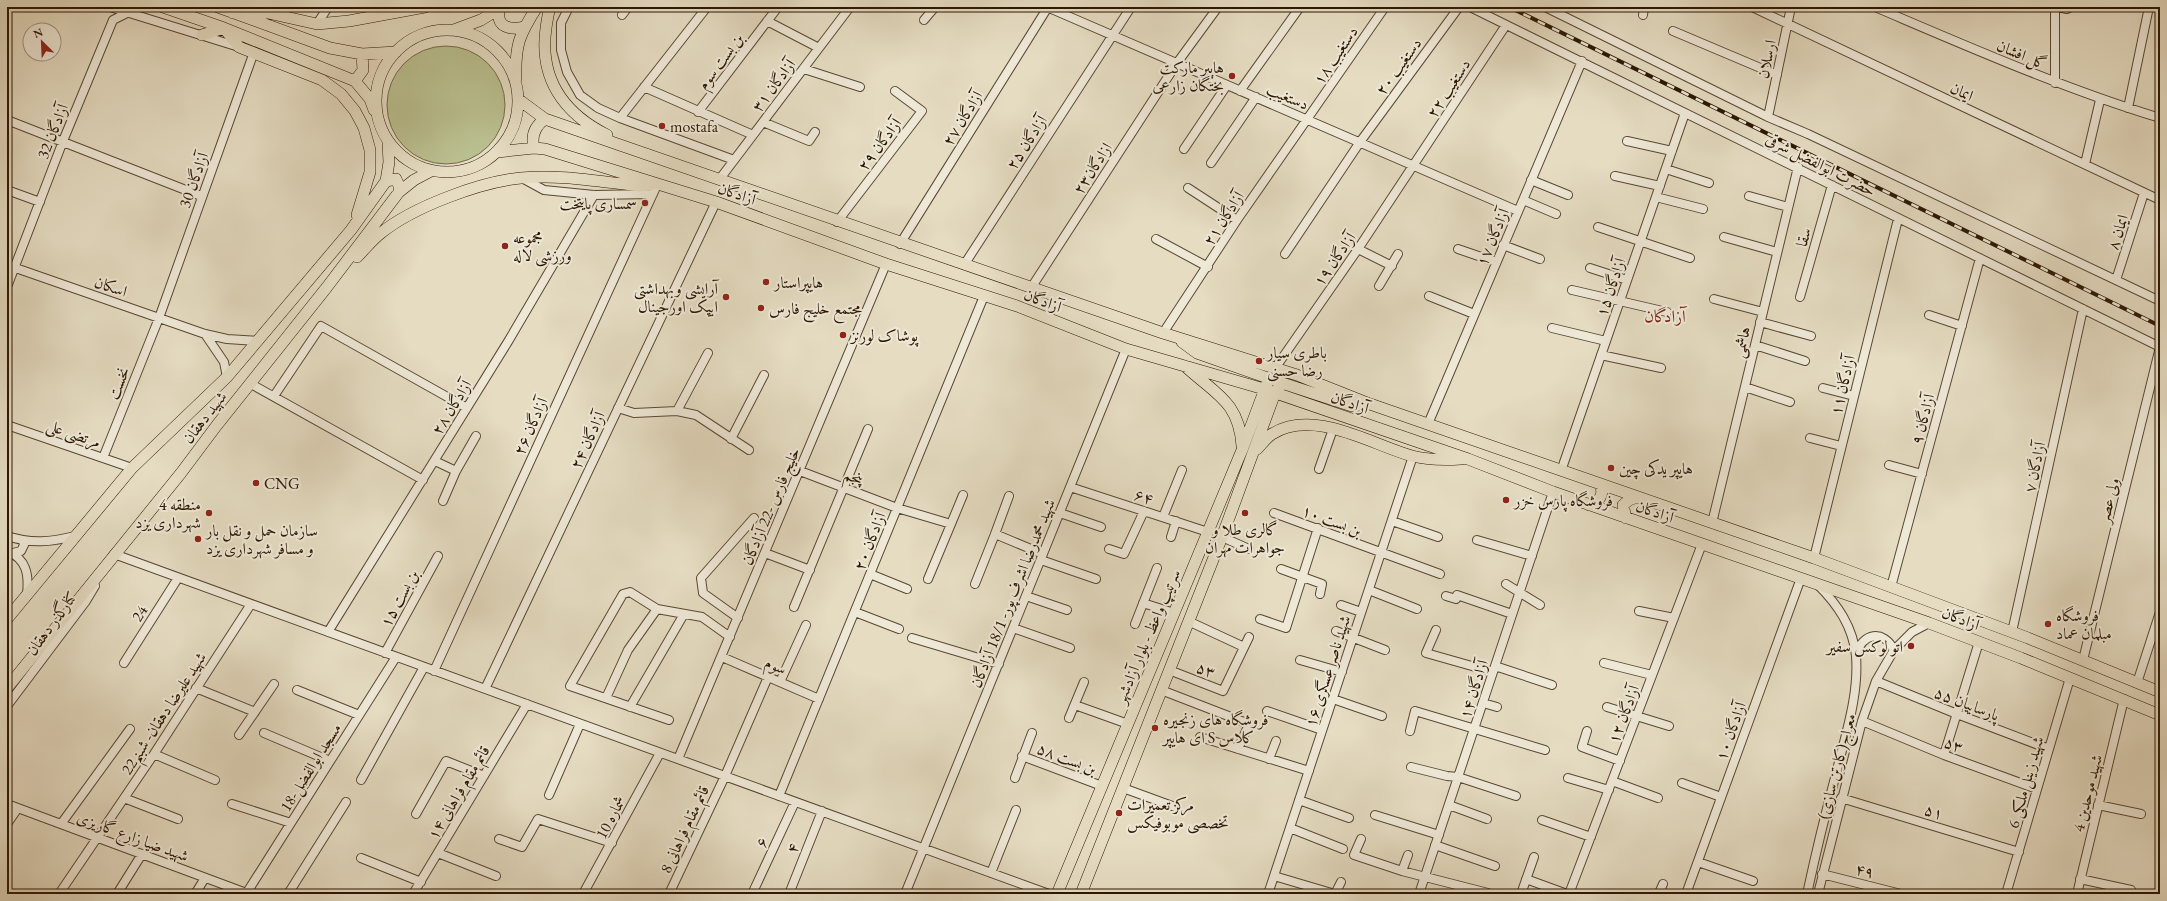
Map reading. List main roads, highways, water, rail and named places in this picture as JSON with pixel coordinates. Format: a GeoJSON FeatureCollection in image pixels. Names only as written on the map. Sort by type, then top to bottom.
{"type":"FeatureCollection","features":[{"type":"Feature","properties":{"kind":"main road"},"geometry":{"type":"LineString","coordinates":[[163,7],[224,28],[355,81],[370,99],[388,143],[400,156],[415,165],[431,171],[454,172],[477,166],[497,152],[509,137],[514,125],[518,99],[516,53],[524,27],[537,7]]}},
{"type":"Feature","properties":{"kind":"main road"},"geometry":{"type":"LineString","coordinates":[[218,7],[231,10],[330,48],[362,54],[396,52]]}},
{"type":"Feature","properties":{"kind":"main road"},"geometry":{"type":"LineString","coordinates":[[231,10],[268,13],[317,24],[349,21],[425,7]]}},
{"type":"Feature","properties":{"kind":"main road"},"geometry":{"type":"LineString","coordinates":[[550,7],[545,35],[544,54],[546,66],[550,77],[568,108],[596,130],[646,156]]}},
{"type":"Feature","properties":{"kind":"main road"},"geometry":{"type":"LineString","coordinates":[[500,9],[498,16],[506,28],[513,30],[524,27]]}},
{"type":"Feature","properties":{"kind":"main road"},"geometry":{"type":"LineString","coordinates":[[379,124],[376,105],[377,86],[384,68],[396,52],[419,36],[433,32],[454,30],[481,20],[500,9]]}},
{"type":"Feature","properties":{"kind":"main road"},"geometry":{"type":"LineString","coordinates":[[202,34],[224,28]]}},
{"type":"Feature","properties":{"kind":"main road"},"geometry":{"type":"LineString","coordinates":[[224,28],[239,47],[322,80],[341,94],[364,128],[370,150],[370,172],[365,192],[351,230]]}},
{"type":"Feature","properties":{"kind":"main road"},"geometry":{"type":"LineString","coordinates":[[454,30],[475,36],[490,45],[503,57],[517,86]]}},
{"type":"Feature","properties":{"kind":"main road"},"geometry":{"type":"LineString","coordinates":[[355,81],[363,70],[362,54]]}},
{"type":"Feature","properties":{"kind":"main road","name":"آزادگان"},"geometry":{"type":"LineString","coordinates":[[518,99],[545,120],[900,244],[1163,333],[1276,367],[1370,404],[1814,558],[2012,632],[2160,692]]}},
{"type":"Feature","properties":{"kind":"main road"},"geometry":{"type":"LineString","coordinates":[[534,148],[534,132],[538,125],[545,120]]}},
{"type":"Feature","properties":{"kind":"main road","name":"شهید دهقان"},"geometry":{"type":"LineString","coordinates":[[7,619],[132,468],[227,377],[351,230],[386,181],[389,162],[388,143]]}},
{"type":"Feature","properties":{"kind":"main road","name":"آزادگان"},"geometry":{"type":"LineString","coordinates":[[497,152],[534,148],[545,149],[654,189],[716,202],[886,264],[1017,306],[1126,348],[1264,389],[1468,458],[1588,505],[1816,583],[1979,642],[2124,699],[2160,715]]}},
{"type":"Feature","properties":{"kind":"main road","name":"شهید دهقان"},"geometry":{"type":"LineString","coordinates":[[7,688],[114,554],[160,500],[217,425],[327,287],[399,192],[414,180],[431,171]]}},
{"type":"Feature","properties":{"kind":"main road"},"geometry":{"type":"LineString","coordinates":[[327,287],[381,233],[403,219],[462,192],[521,178],[562,178],[640,186],[654,189]]}},
{"type":"Feature","properties":{"kind":"main road"},"geometry":{"type":"LineString","coordinates":[[386,181],[396,179],[399,186],[399,192]]}},
{"type":"Feature","properties":{"kind":"main road"},"geometry":{"type":"LineString","coordinates":[[1175,337],[1197,353],[1282,383],[1352,406],[1370,404]]}},
{"type":"Feature","properties":{"kind":"main road"},"geometry":{"type":"LineString","coordinates":[[1183,365],[1229,405],[1241,434],[1242,450]]}},
{"type":"Feature","properties":{"kind":"main road","name":"سرتیپ واعظ - بلوار آزادشهر"},"geometry":{"type":"LineString","coordinates":[[1056,894],[1242,450],[1269,378]]}},
{"type":"Feature","properties":{"kind":"main road","name":"سرتیپ واعظ - بلوار آزادشهر"},"geometry":{"type":"LineString","coordinates":[[1081,894],[1222,537],[1275,393],[1282,383]]}},
{"type":"Feature","properties":{"kind":"main road"},"geometry":{"type":"LineString","coordinates":[[1255,450],[1272,434],[1298,425],[1310,424],[1333,429],[1413,456],[1438,460],[1468,458]]}},
{"type":"Feature","properties":{"kind":"main road"},"geometry":{"type":"LineString","coordinates":[[1588,505],[1595,503],[1600,499],[1602,493],[1600,484]]}},
{"type":"Feature","properties":{"kind":"main road"},"geometry":{"type":"LineString","coordinates":[[1626,518],[1624,505],[1628,500],[1637,497]]}},
{"type":"Feature","properties":{"kind":"railway"},"geometry":{"type":"LineString","coordinates":[[1509,7],[2160,326]]}},
{"type":"Feature","properties":{"kind":"place","name":"هاپیر مارکت بختگان زارعی"},"geometry":{"type":"Point","coordinates":[1232,76]}},
{"type":"Feature","properties":{"kind":"place","name":"mostafa"},"geometry":{"type":"Point","coordinates":[662,126]}},
{"type":"Feature","properties":{"kind":"place","name":"سمساری پایتخت"},"geometry":{"type":"Point","coordinates":[645,203]}},
{"type":"Feature","properties":{"kind":"place","name":"مجموعه ورزشی لاله"},"geometry":{"type":"Point","coordinates":[505,246]}},
{"type":"Feature","properties":{"kind":"place","name":"هایپراستار"},"geometry":{"type":"Point","coordinates":[766,282]}},
{"type":"Feature","properties":{"kind":"place","name":"آرایشی وبهداشتی ایپک اورجینال"},"geometry":{"type":"Point","coordinates":[726,297]}},
{"type":"Feature","properties":{"kind":"place","name":"مجتمع خلیج فارس"},"geometry":{"type":"Point","coordinates":[761,308]}},
{"type":"Feature","properties":{"kind":"place","name":"پوشاک لورنز"},"geometry":{"type":"Point","coordinates":[843,335]}},
{"type":"Feature","properties":{"kind":"place","name":"باطری سیار رضا حسنی"},"geometry":{"type":"Point","coordinates":[1259,361]}},
{"type":"Feature","properties":{"kind":"place","name":"هایپر یدکی چین"},"geometry":{"type":"Point","coordinates":[1611,468]}},
{"type":"Feature","properties":{"kind":"place","name":"CNG"},"geometry":{"type":"Point","coordinates":[256,483]}},
{"type":"Feature","properties":{"kind":"place","name":"فروشگاه پارس خزر"},"geometry":{"type":"Point","coordinates":[1506,500]}},
{"type":"Feature","properties":{"kind":"place","name":"منطقه 4 شهرداری یزد"},"geometry":{"type":"Point","coordinates":[209,513]}},
{"type":"Feature","properties":{"kind":"place","name":"گالری طلا و جواهرات مهران"},"geometry":{"type":"Point","coordinates":[1245,513]}},
{"type":"Feature","properties":{"kind":"place","name":"سازمان حمل و نقل بار و مسافر شهرداری یزد"},"geometry":{"type":"Point","coordinates":[198,539]}},
{"type":"Feature","properties":{"kind":"place","name":"فروشگاه مبلمان عماد"},"geometry":{"type":"Point","coordinates":[2048,624]}},
{"type":"Feature","properties":{"kind":"place","name":"اتو لوکس سفیر"},"geometry":{"type":"Point","coordinates":[1911,646]}},
{"type":"Feature","properties":{"kind":"place","name":"فروشگاه های زنجیره ای هایپر S کلاس"},"geometry":{"type":"Point","coordinates":[1155,728]}},
{"type":"Feature","properties":{"kind":"place","name":"مرکز تعمیرات تخصصی موبوفیکس"},"geometry":{"type":"Point","coordinates":[1119,813]}},
{"type":"Feature","properties":{"kind":"district","name":"آزادگان"},"geometry":{"type":"Point","coordinates":[1665,316]}}]}
